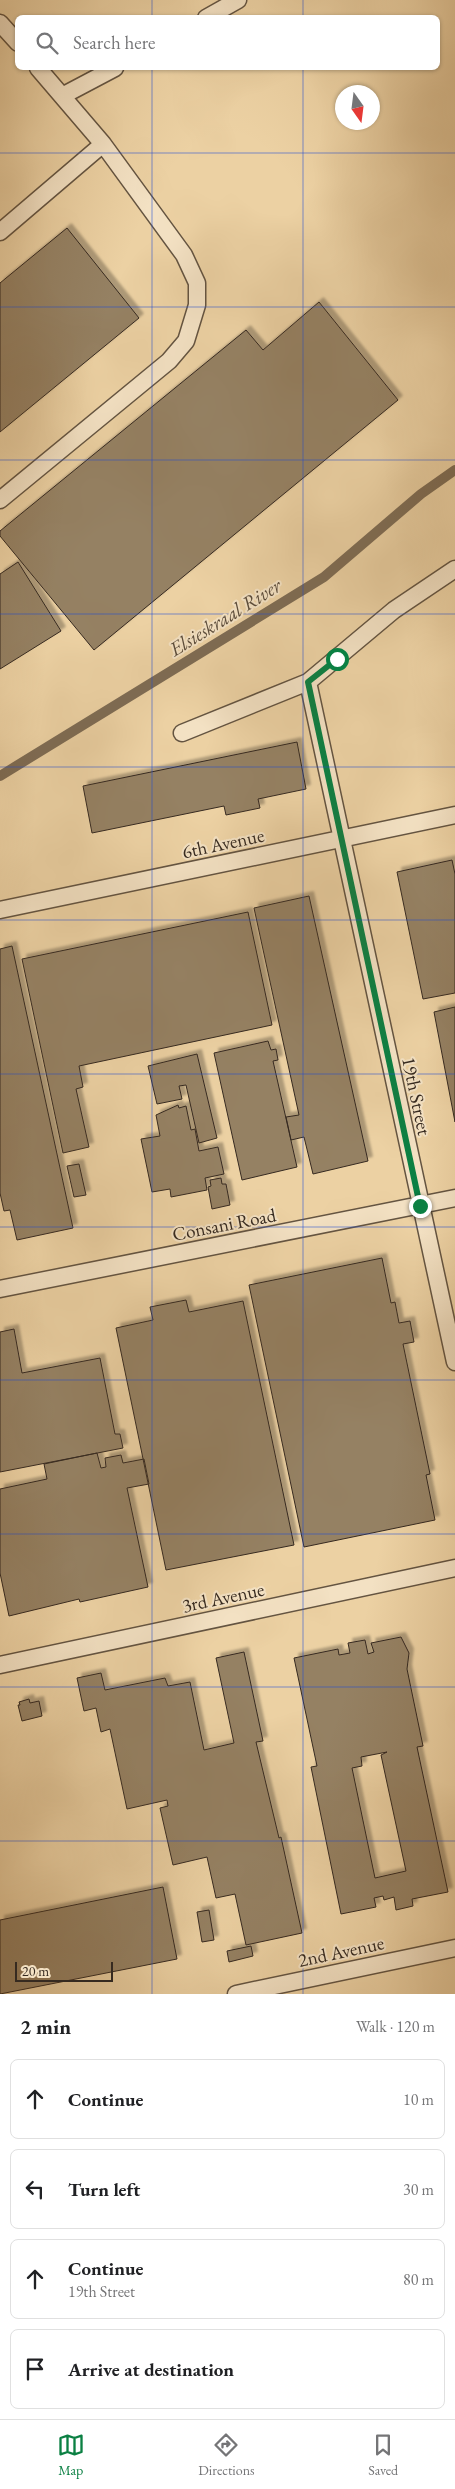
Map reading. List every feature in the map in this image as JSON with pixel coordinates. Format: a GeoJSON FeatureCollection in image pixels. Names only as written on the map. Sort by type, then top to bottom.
{"type":"FeatureCollection","features":[{"type":"Feature","properties":{"kind":"lane"},"geometry":{"type":"LineString","coordinates":[[211,15],[238,0]]}},
{"type":"Feature","properties":{"kind":"lane"},"geometry":{"type":"LineString","coordinates":[[0,23],[15,40]]}},
{"type":"Feature","properties":{"kind":"lane"},"geometry":{"type":"LineString","coordinates":[[0,500],[168,361],[186,341],[193,326],[197,305],[197,283],[184,255],[103,144],[40,70]]}},
{"type":"Feature","properties":{"kind":"lane"},"geometry":{"type":"LineString","coordinates":[[62,96],[111,70]]}},
{"type":"Feature","properties":{"kind":"lane"},"geometry":{"type":"LineString","coordinates":[[0,232],[103,144]]}},
{"type":"Feature","properties":{"kind":"lane"},"geometry":{"type":"LineString","coordinates":[[182,734],[308,682],[394,610],[455,569]]}},
{"type":"Feature","properties":{"kind":"lane","name":"19th Street"},"geometry":{"type":"LineString","coordinates":[[308,682],[455,1362]]}},
{"type":"Feature","properties":{"kind":"lane","name":"6th Avenue"},"geometry":{"type":"LineString","coordinates":[[0,910],[455,815]]}},
{"type":"Feature","properties":{"kind":"lane","name":"Consani Road"},"geometry":{"type":"LineString","coordinates":[[0,1289],[455,1198]]}},
{"type":"Feature","properties":{"kind":"lane","name":"3rd Avenue"},"geometry":{"type":"LineString","coordinates":[[0,1665],[455,1568]]}},
{"type":"Feature","properties":{"kind":"lane","name":"2nd Avenue"},"geometry":{"type":"LineString","coordinates":[[236,1994],[455,1948]]}},
{"type":"Feature","properties":{"kind":"building"},"geometry":{"type":"Polygon","coordinates":[[[67,228],[139,318],[0,432],[0,283],[67,228]]]}},
{"type":"Feature","properties":{"kind":"building"},"geometry":{"type":"Polygon","coordinates":[[[319,302],[398,400],[94,650],[0,536],[0,531],[246,330],[263,350],[319,302]]]}},
{"type":"Feature","properties":{"kind":"building"},"geometry":{"type":"Polygon","coordinates":[[[18,562],[61,631],[0,669],[0,574],[18,562]]]}},
{"type":"Feature","properties":{"kind":"building"},"geometry":{"type":"Polygon","coordinates":[[[297,742],[306,789],[258,799],[260,808],[226,815],[224,806],[92,833],[83,786],[297,742]]]}},
{"type":"Feature","properties":{"kind":"building"},"geometry":{"type":"Polygon","coordinates":[[[452,860],[455,874],[455,993],[423,999],[397,872],[452,860]]]}},
{"type":"Feature","properties":{"kind":"building"},"geometry":{"type":"Polygon","coordinates":[[[309,896],[368,1161],[313,1174],[304,1137],[291,1140],[286,1117],[299,1115],[254,908],[309,896]]]}},
{"type":"Feature","properties":{"kind":"building"},"geometry":{"type":"Polygon","coordinates":[[[248,912],[272,1025],[79,1066],[83,1087],[76,1089],[89,1147],[63,1153],[22,959],[248,912]]]}},
{"type":"Feature","properties":{"kind":"building"},"geometry":{"type":"Polygon","coordinates":[[[12,946],[73,1228],[17,1240],[10,1210],[4,1211],[0,1193],[0,949],[12,946]]]}},
{"type":"Feature","properties":{"kind":"building"},"geometry":{"type":"Polygon","coordinates":[[[455,1007],[455,1122],[434,1012],[455,1007]]]}},
{"type":"Feature","properties":{"kind":"building"},"geometry":{"type":"Polygon","coordinates":[[[268,1041],[271,1050],[276,1049],[278,1060],[273,1061],[297,1167],[242,1180],[214,1053],[268,1041]]]}},
{"type":"Feature","properties":{"kind":"building"},"geometry":{"type":"Polygon","coordinates":[[[197,1054],[217,1138],[199,1143],[186,1085],[179,1086],[182,1099],[157,1104],[148,1066],[197,1054]]]}},
{"type":"Feature","properties":{"kind":"building"},"geometry":{"type":"Polygon","coordinates":[[[178,1105],[179,1108],[186,1106],[191,1130],[195,1129],[199,1151],[218,1147],[224,1174],[205,1178],[207,1190],[171,1197],[170,1189],[152,1192],[141,1139],[160,1136],[156,1115],[178,1105]]]}},
{"type":"Feature","properties":{"kind":"building"},"geometry":{"type":"Polygon","coordinates":[[[79,1164],[86,1195],[74,1197],[67,1166],[79,1164]]]}},
{"type":"Feature","properties":{"kind":"building"},"geometry":{"type":"Polygon","coordinates":[[[221,1178],[222,1184],[226,1184],[230,1205],[212,1209],[208,1187],[211,1186],[210,1180],[221,1178]]]}},
{"type":"Feature","properties":{"kind":"building"},"geometry":{"type":"Polygon","coordinates":[[[382,1258],[391,1303],[395,1302],[399,1323],[410,1321],[414,1342],[403,1344],[430,1474],[426,1475],[435,1520],[304,1547],[249,1285],[382,1258]]]}},
{"type":"Feature","properties":{"kind":"building"},"geometry":{"type":"Polygon","coordinates":[[[186,1300],[189,1312],[243,1301],[294,1545],[166,1570],[116,1328],[153,1320],[150,1307],[186,1300]]]}},
{"type":"Feature","properties":{"kind":"building"},"geometry":{"type":"Polygon","coordinates":[[[14,1329],[22,1373],[100,1358],[115,1434],[120,1434],[123,1448],[0,1472],[0,1332],[14,1329]]]}},
{"type":"Feature","properties":{"kind":"building"},"geometry":{"type":"Polygon","coordinates":[[[97,1453],[101,1468],[106,1467],[105,1458],[121,1455],[123,1463],[144,1459],[149,1484],[127,1488],[148,1587],[80,1602],[79,1599],[9,1616],[0,1573],[0,1489],[47,1479],[44,1464],[97,1453]]]}},
{"type":"Feature","properties":{"kind":"building"},"geometry":{"type":"Polygon","coordinates":[[[401,1637],[409,1653],[407,1669],[423,1746],[417,1747],[448,1892],[412,1899],[413,1906],[396,1910],[394,1897],[384,1900],[383,1896],[374,1898],[376,1907],[341,1914],[311,1767],[317,1766],[294,1658],[338,1649],[339,1655],[350,1653],[348,1643],[365,1640],[368,1654],[374,1652],[371,1643],[401,1637]],[[387,1752],[361,1757],[362,1766],[352,1768],[375,1878],[406,1871],[381,1755],[387,1752]]]}},
{"type":"Feature","properties":{"kind":"building"},"geometry":{"type":"Polygon","coordinates":[[[244,1652],[263,1741],[256,1742],[279,1838],[281,1837],[302,1933],[246,1945],[235,1894],[216,1898],[207,1857],[173,1865],[160,1808],[168,1806],[167,1800],[127,1809],[110,1729],[101,1732],[96,1708],[84,1711],[77,1678],[101,1673],[105,1690],[165,1678],[168,1686],[190,1682],[204,1750],[234,1743],[216,1658],[244,1652]]]}},
{"type":"Feature","properties":{"kind":"building"},"geometry":{"type":"Polygon","coordinates":[[[29,1699],[30,1703],[39,1701],[42,1716],[22,1721],[18,1705],[20,1705],[19,1702],[29,1699]]]}},
{"type":"Feature","properties":{"kind":"building"},"geometry":{"type":"Polygon","coordinates":[[[163,1887],[177,1959],[0,1994],[0,1920],[163,1887]]]}},
{"type":"Feature","properties":{"kind":"building"},"geometry":{"type":"Polygon","coordinates":[[[209,1910],[214,1940],[202,1942],[197,1912],[209,1910]]]}},
{"type":"Feature","properties":{"kind":"building"},"geometry":{"type":"Polygon","coordinates":[[[251,1946],[253,1956],[229,1962],[227,1951],[251,1946]]]}},
{"type":"Feature","properties":{"kind":"waterway","name":"Elsieskraal River"},"geometry":{"type":"LineString","coordinates":[[0,776],[324,577],[421,494],[455,470]]}},
{"type":"Feature","properties":{"kind":"route"},"geometry":{"type":"LineString","coordinates":[[337,659],[308,682],[420,1206]]}}]}
